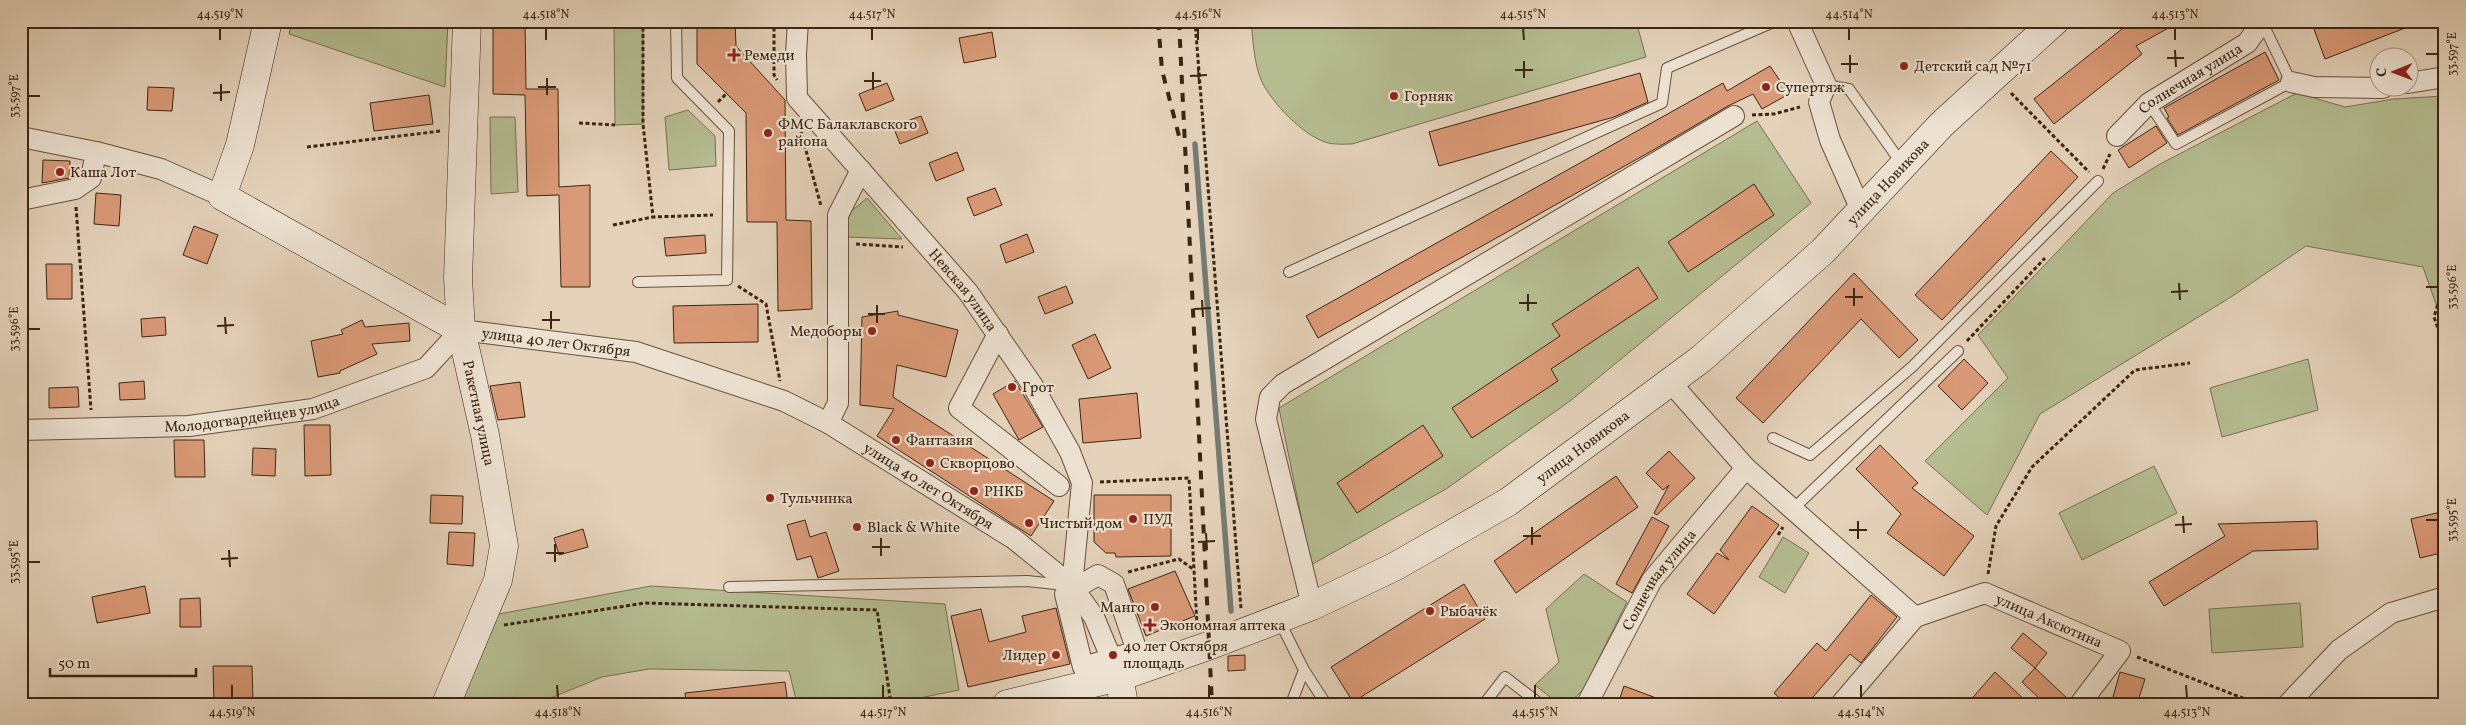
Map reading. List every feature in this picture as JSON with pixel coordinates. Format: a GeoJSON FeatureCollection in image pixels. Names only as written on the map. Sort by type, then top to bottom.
{"type":"FeatureCollection","features":[{"type":"Feature","properties":{"kind":"main road"},"geometry":{"type":"LineString","coordinates":[[222,196],[240,145],[268,21]]}},
{"type":"Feature","properties":{"kind":"main road","name":"Ракетная улица"},"geometry":{"type":"LineString","coordinates":[[446,704],[498,580],[504,546],[485,435],[461,330],[458,278],[467,21]]}},
{"type":"Feature","properties":{"kind":"main road","name":"улица Новикова"},"geometry":{"type":"LineString","coordinates":[[1007,704],[1115,668],[1244,632],[1312,606],[1394,567],[1508,502],[1671,384],[1701,359],[1823,250],[1942,124],[2055,21]]}},
{"type":"Feature","properties":{"kind":"main road","name":"улица 40 лет Октября"},"geometry":{"type":"LineString","coordinates":[[222,196],[461,330]]}},
{"type":"Feature","properties":{"kind":"main road"},"geometry":{"type":"LineString","coordinates":[[1115,668],[1124,704]]}},
{"type":"Feature","properties":{"kind":"street","name":"Невская улица"},"geometry":{"type":"LineString","coordinates":[[798,21],[796,54],[797,98],[968,292],[1033,386],[1070,452],[1082,482],[1073,587]]}},
{"type":"Feature","properties":{"kind":"street"},"geometry":{"type":"LineString","coordinates":[[1797,21],[1823,94],[1830,140],[1861,210]]}},
{"type":"Feature","properties":{"kind":"street","name":"Солнечная улица"},"geometry":{"type":"LineString","coordinates":[[2117,136],[2149,103],[2248,43],[2263,22]]}},
{"type":"Feature","properties":{"kind":"street"},"geometry":{"type":"LineString","coordinates":[[2418,81],[2445,77]]}},
{"type":"Feature","properties":{"kind":"street"},"geometry":{"type":"LineString","coordinates":[[2291,82],[2314,87],[2368,88]]}},
{"type":"Feature","properties":{"kind":"street"},"geometry":{"type":"LineString","coordinates":[[1312,606],[1266,419],[1270,397],[1283,384],[1734,116]]}},
{"type":"Feature","properties":{"kind":"street","name":"улица 40 лет Октября"},"geometry":{"type":"LineString","coordinates":[[21,137],[96,152],[161,170],[222,196]]}},
{"type":"Feature","properties":{"kind":"street"},"geometry":{"type":"LineString","coordinates":[[21,200],[75,189],[91,178],[96,152]]}},
{"type":"Feature","properties":{"kind":"street"},"geometry":{"type":"LineString","coordinates":[[828,423],[838,403],[838,215],[861,170]]}},
{"type":"Feature","properties":{"kind":"street","name":"улица 40 лет Октября"},"geometry":{"type":"LineString","coordinates":[[461,330],[636,352],[784,401],[828,423],[1014,538],[1073,587]]}},
{"type":"Feature","properties":{"kind":"street","name":"Молодогвардейцев улица"},"geometry":{"type":"LineString","coordinates":[[21,430],[189,426],[313,408],[426,368],[461,330]]}},
{"type":"Feature","properties":{"kind":"street"},"geometry":{"type":"LineString","coordinates":[[998,334],[959,408],[1059,486]]}},
{"type":"Feature","properties":{"kind":"street"},"geometry":{"type":"LineString","coordinates":[[1671,384],[1746,468],[1915,617],[1841,704]]}},
{"type":"Feature","properties":{"kind":"street","name":"Солнечная улица"},"geometry":{"type":"LineString","coordinates":[[1587,704],[1652,580],[1746,468]]}},
{"type":"Feature","properties":{"kind":"street"},"geometry":{"type":"LineString","coordinates":[[1098,575],[1114,584],[1137,651],[1115,668],[1083,667],[1065,594],[1073,587],[1098,575]]}},
{"type":"Feature","properties":{"kind":"street"},"geometry":{"type":"LineString","coordinates":[[1073,587],[1094,617],[1115,668]]}},
{"type":"Feature","properties":{"kind":"street","name":"улица Аксютина"},"geometry":{"type":"LineString","coordinates":[[1915,617],[1985,593],[2120,651]]}},
{"type":"Feature","properties":{"kind":"street"},"geometry":{"type":"LineString","coordinates":[[2288,704],[2339,650],[2391,613],[2445,597]]}},
{"type":"Feature","properties":{"kind":"street"},"geometry":{"type":"LineString","coordinates":[[2080,704],[2120,651]]}},
{"type":"Feature","properties":{"kind":"lane"},"geometry":{"type":"LineString","coordinates":[[638,282],[727,280],[729,131],[677,78],[676,21]]}},
{"type":"Feature","properties":{"kind":"lane"},"geometry":{"type":"LineString","coordinates":[[1289,272],[1662,103],[1667,68],[1776,21]]}},
{"type":"Feature","properties":{"kind":"lane"},"geometry":{"type":"LineString","coordinates":[[2149,103],[2176,144],[2291,82],[2263,22]]}},
{"type":"Feature","properties":{"kind":"lane"},"geometry":{"type":"LineString","coordinates":[[1823,94],[1848,89],[1903,165]]}},
{"type":"Feature","properties":{"kind":"lane"},"geometry":{"type":"LineString","coordinates":[[1773,438],[1810,455],[1913,366],[2098,181]]}},
{"type":"Feature","properties":{"kind":"lane"},"geometry":{"type":"LineString","coordinates":[[1793,509],[1958,351]]}},
{"type":"Feature","properties":{"kind":"lane"},"geometry":{"type":"LineString","coordinates":[[729,587],[1027,581],[1073,587]]}},
{"type":"Feature","properties":{"kind":"lane"},"geometry":{"type":"LineString","coordinates":[[1279,619],[1304,670],[1326,704]]}},
{"type":"Feature","properties":{"kind":"lane"},"geometry":{"type":"LineString","coordinates":[[1291,704],[1304,670]]}},
{"type":"Feature","properties":{"kind":"lane"},"geometry":{"type":"LineString","coordinates":[[1484,704],[1505,678],[1540,704]]}},
{"type":"Feature","properties":{"kind":"path"},"geometry":{"type":"LineString","coordinates":[[581,21],[587,22]]}},
{"type":"Feature","properties":{"kind":"path"},"geometry":{"type":"LineString","coordinates":[[643,21],[643,124],[652,217]]}},
{"type":"Feature","properties":{"kind":"path"},"geometry":{"type":"LineString","coordinates":[[774,21],[774,75],[778,82]]}},
{"type":"Feature","properties":{"kind":"path"},"geometry":{"type":"LineString","coordinates":[[1195,21],[1244,632]]}},
{"type":"Feature","properties":{"kind":"path"},"geometry":{"type":"LineString","coordinates":[[603,24],[614,26]]}},
{"type":"Feature","properties":{"kind":"path"},"geometry":{"type":"LineString","coordinates":[[1995,76],[2098,181],[2117,136]]}},
{"type":"Feature","properties":{"kind":"path"},"geometry":{"type":"LineString","coordinates":[[1734,116],[1774,114],[1823,94]]}},
{"type":"Feature","properties":{"kind":"path"},"geometry":{"type":"LineString","coordinates":[[579,123],[615,125]]}},
{"type":"Feature","properties":{"kind":"path"},"geometry":{"type":"LineString","coordinates":[[798,123],[821,207]]}},
{"type":"Feature","properties":{"kind":"path"},"geometry":{"type":"LineString","coordinates":[[307,147],[463,128]]}},
{"type":"Feature","properties":{"kind":"path"},"geometry":{"type":"LineString","coordinates":[[75,189],[92,429]]}},
{"type":"Feature","properties":{"kind":"path"},"geometry":{"type":"LineString","coordinates":[[613,225],[652,217],[728,215]]}},
{"type":"Feature","properties":{"kind":"path"},"geometry":{"type":"LineString","coordinates":[[838,243],[930,249]]}},
{"type":"Feature","properties":{"kind":"path"},"geometry":{"type":"LineString","coordinates":[[727,280],[766,304],[784,401]]}},
{"type":"Feature","properties":{"kind":"path"},"geometry":{"type":"LineString","coordinates":[[2445,280],[2434,316],[2445,349]]}},
{"type":"Feature","properties":{"kind":"path"},"geometry":{"type":"LineString","coordinates":[[1985,593],[1996,526],[2032,467],[2135,370],[2190,364]]}},
{"type":"Feature","properties":{"kind":"path"},"geometry":{"type":"LineString","coordinates":[[1082,482],[1189,478],[1198,632]]}},
{"type":"Feature","properties":{"kind":"path"},"geometry":{"type":"LineString","coordinates":[[1123,573],[1179,559],[1193,569]]}},
{"type":"Feature","properties":{"kind":"path"},"geometry":{"type":"LineString","coordinates":[[477,630],[645,602],[877,610],[892,704]]}},
{"type":"Feature","properties":{"kind":"path"},"geometry":{"type":"LineString","coordinates":[[2120,651],[2258,704]]}},
{"type":"Feature","properties":{"kind":"green space"},"geometry":{"type":"Polygon","coordinates":[[[292,21],[448,21],[445,87],[289,34],[292,21]]]}},
{"type":"Feature","properties":{"kind":"green space"},"geometry":{"type":"Polygon","coordinates":[[[618,21],[643,21],[643,124],[615,125],[614,26],[618,21]]]}},
{"type":"Feature","properties":{"kind":"green space","name":"Горняк"},"geometry":{"type":"Polygon","coordinates":[[[1251,21],[1636,21],[1646,57],[1352,144],[1335,144],[1325,142],[1307,132],[1273,100],[1262,82],[1257,68],[1251,21]]]}},
{"type":"Feature","properties":{"kind":"green space"},"geometry":{"type":"Polygon","coordinates":[[[2297,93],[2345,107],[2394,99],[2443,96],[2445,330],[2423,267],[2306,246],[2231,297],[2040,414],[1987,515],[1925,461],[2008,378],[1978,335],[2113,193],[2160,164],[2297,93]]]}},
{"type":"Feature","properties":{"kind":"green space"},"geometry":{"type":"Polygon","coordinates":[[[688,110],[715,136],[716,166],[669,170],[665,117],[688,110]]]}},
{"type":"Feature","properties":{"kind":"green space"},"geometry":{"type":"Polygon","coordinates":[[[490,117],[515,117],[518,192],[491,194],[490,117]]]}},
{"type":"Feature","properties":{"kind":"green space"},"geometry":{"type":"Polygon","coordinates":[[[1757,121],[1811,203],[1570,401],[1446,489],[1311,565],[1279,408],[1757,121]]]}},
{"type":"Feature","properties":{"kind":"green space"},"geometry":{"type":"Polygon","coordinates":[[[867,198],[902,239],[847,237],[843,218],[867,198]]]}},
{"type":"Feature","properties":{"kind":"green space"},"geometry":{"type":"Polygon","coordinates":[[[2308,359],[2318,410],[2222,437],[2210,388],[2308,359]]]}},
{"type":"Feature","properties":{"kind":"green space"},"geometry":{"type":"Polygon","coordinates":[[[2154,466],[2177,513],[2082,560],[2059,513],[2154,466]]]}},
{"type":"Feature","properties":{"kind":"green space"},"geometry":{"type":"Polygon","coordinates":[[[1783,537],[1809,553],[1785,593],[1759,577],[1783,537]]]}},
{"type":"Feature","properties":{"kind":"green space"},"geometry":{"type":"Polygon","coordinates":[[[1584,574],[1627,602],[1583,690],[1568,704],[1559,704],[1535,685],[1559,662],[1546,609],[1584,574]]]}},
{"type":"Feature","properties":{"kind":"green space"},"geometry":{"type":"Polygon","coordinates":[[[651,586],[945,604],[959,690],[890,704],[797,704],[789,671],[649,669],[602,677],[536,704],[457,704],[488,616],[651,586]]]}},
{"type":"Feature","properties":{"kind":"green space"},"geometry":{"type":"Polygon","coordinates":[[[2300,603],[2303,647],[2212,653],[2209,609],[2300,603]]]}},
{"type":"Feature","properties":{"kind":"building"},"geometry":{"type":"Polygon","coordinates":[[[493,21],[525,21],[526,89],[558,89],[559,187],[590,185],[590,287],[561,287],[559,195],[527,196],[525,95],[493,94],[493,21]]]}},
{"type":"Feature","properties":{"kind":"building"},"geometry":{"type":"Polygon","coordinates":[[[697,21],[735,21],[736,46],[785,100],[786,220],[811,221],[812,309],[778,311],[777,222],[747,222],[746,113],[697,64],[697,21]]]}},
{"type":"Feature","properties":{"kind":"building"},"geometry":{"type":"Polygon","coordinates":[[[2132,21],[2181,21],[2136,46],[2142,54],[2054,124],[2034,99],[2132,21]]]}},
{"type":"Feature","properties":{"kind":"building"},"geometry":{"type":"Polygon","coordinates":[[[2311,21],[2418,21],[2418,23],[2325,59],[2311,21]]]}},
{"type":"Feature","properties":{"kind":"building"},"geometry":{"type":"Polygon","coordinates":[[[992,32],[996,57],[964,63],[959,38],[992,32]]]}},
{"type":"Feature","properties":{"kind":"building"},"geometry":{"type":"Polygon","coordinates":[[[2265,52],[2279,80],[2178,135],[2167,118],[2169,117],[2164,108],[2265,52]]]}},
{"type":"Feature","properties":{"kind":"building"},"geometry":{"type":"Polygon","coordinates":[[[1770,66],[1789,94],[1762,109],[1753,94],[1728,106],[1318,338],[1306,316],[1723,83],[1727,91],[1770,66]]]}},
{"type":"Feature","properties":{"kind":"building"},"geometry":{"type":"Polygon","coordinates":[[[1640,73],[1648,102],[1614,117],[1439,166],[1429,132],[1640,73]]]}},
{"type":"Feature","properties":{"kind":"building"},"geometry":{"type":"Polygon","coordinates":[[[887,83],[894,100],[866,111],[859,94],[887,83]]]}},
{"type":"Feature","properties":{"kind":"building"},"geometry":{"type":"Polygon","coordinates":[[[148,87],[174,88],[172,111],[147,110],[148,87]]]}},
{"type":"Feature","properties":{"kind":"building"},"geometry":{"type":"Polygon","coordinates":[[[429,95],[433,124],[374,131],[370,103],[429,95]]]}},
{"type":"Feature","properties":{"kind":"building"},"geometry":{"type":"Polygon","coordinates":[[[921,116],[928,133],[900,144],[893,126],[921,116]]]}},
{"type":"Feature","properties":{"kind":"building"},"geometry":{"type":"Polygon","coordinates":[[[2156,126],[2167,143],[2129,168],[2118,150],[2156,126]]]}},
{"type":"Feature","properties":{"kind":"building"},"geometry":{"type":"Polygon","coordinates":[[[2051,151],[2078,177],[1942,320],[1915,295],[2051,151]]]}},
{"type":"Feature","properties":{"kind":"building"},"geometry":{"type":"Polygon","coordinates":[[[957,152],[964,170],[936,181],[929,163],[957,152]]]}},
{"type":"Feature","properties":{"kind":"building"},"geometry":{"type":"Polygon","coordinates":[[[43,160],[70,161],[69,178],[42,183],[43,160]]]}},
{"type":"Feature","properties":{"kind":"building"},"geometry":{"type":"Polygon","coordinates":[[[1754,184],[1774,215],[1688,272],[1668,242],[1754,184]]]}},
{"type":"Feature","properties":{"kind":"building"},"geometry":{"type":"Polygon","coordinates":[[[995,188],[1002,205],[974,216],[967,198],[995,188]]]}},
{"type":"Feature","properties":{"kind":"building"},"geometry":{"type":"Polygon","coordinates":[[[96,193],[121,195],[119,226],[94,224],[96,193]]]}},
{"type":"Feature","properties":{"kind":"building"},"geometry":{"type":"Polygon","coordinates":[[[194,226],[218,235],[207,264],[183,255],[194,226]]]}},
{"type":"Feature","properties":{"kind":"building"},"geometry":{"type":"Polygon","coordinates":[[[1027,234],[1034,252],[1006,263],[1000,245],[1027,234]]]}},
{"type":"Feature","properties":{"kind":"building"},"geometry":{"type":"Polygon","coordinates":[[[705,235],[706,253],[666,256],[664,238],[705,235]]]}},
{"type":"Feature","properties":{"kind":"building"},"geometry":{"type":"Polygon","coordinates":[[[46,264],[72,264],[72,299],[47,299],[46,264]]]}},
{"type":"Feature","properties":{"kind":"building"},"geometry":{"type":"Polygon","coordinates":[[[1638,267],[1658,298],[1551,369],[1558,381],[1472,438],[1452,408],[1560,336],[1552,324],[1638,267]]]}},
{"type":"Feature","properties":{"kind":"building"},"geometry":{"type":"Polygon","coordinates":[[[1854,273],[1918,340],[1899,358],[1861,319],[1763,423],[1736,398],[1854,273]]]}},
{"type":"Feature","properties":{"kind":"building"},"geometry":{"type":"Polygon","coordinates":[[[1066,286],[1073,303],[1045,314],[1038,297],[1066,286]]]}},
{"type":"Feature","properties":{"kind":"building"},"geometry":{"type":"Polygon","coordinates":[[[758,304],[758,342],[674,343],[673,306],[758,304]]]}},
{"type":"Feature","properties":{"kind":"building"},"geometry":{"type":"Polygon","coordinates":[[[898,311],[898,315],[958,330],[946,377],[897,365],[893,397],[1054,501],[1031,536],[877,436],[894,409],[860,405],[862,317],[898,311]]]}},
{"type":"Feature","properties":{"kind":"building"},"geometry":{"type":"Polygon","coordinates":[[[165,317],[166,335],[142,337],[141,319],[165,317]]]}},
{"type":"Feature","properties":{"kind":"building"},"geometry":{"type":"Polygon","coordinates":[[[362,320],[365,327],[409,323],[410,341],[372,344],[377,354],[340,371],[340,373],[318,377],[311,341],[343,334],[341,330],[362,320]]]}},
{"type":"Feature","properties":{"kind":"building"},"geometry":{"type":"Polygon","coordinates":[[[1095,334],[1111,368],[1088,379],[1072,345],[1095,334]]]}},
{"type":"Feature","properties":{"kind":"building"},"geometry":{"type":"Polygon","coordinates":[[[1964,359],[1988,383],[1962,410],[1938,386],[1964,359]]]}},
{"type":"Feature","properties":{"kind":"building"},"geometry":{"type":"Polygon","coordinates":[[[144,381],[145,399],[120,400],[119,383],[144,381]]]}},
{"type":"Feature","properties":{"kind":"building"},"geometry":{"type":"Polygon","coordinates":[[[1015,381],[1043,427],[1019,440],[993,394],[1015,381]]]}},
{"type":"Feature","properties":{"kind":"building"},"geometry":{"type":"Polygon","coordinates":[[[520,382],[525,417],[498,420],[490,386],[520,382]]]}},
{"type":"Feature","properties":{"kind":"building"},"geometry":{"type":"Polygon","coordinates":[[[78,387],[79,407],[49,408],[49,388],[78,387]]]}},
{"type":"Feature","properties":{"kind":"building"},"geometry":{"type":"Polygon","coordinates":[[[1137,393],[1141,438],[1083,443],[1079,399],[1137,393]]]}},
{"type":"Feature","properties":{"kind":"building"},"geometry":{"type":"Polygon","coordinates":[[[304,425],[330,425],[331,475],[305,476],[304,425]]]}},
{"type":"Feature","properties":{"kind":"building"},"geometry":{"type":"Polygon","coordinates":[[[1423,425],[1443,456],[1357,513],[1337,483],[1423,425]]]}},
{"type":"Feature","properties":{"kind":"building"},"geometry":{"type":"Polygon","coordinates":[[[174,440],[204,440],[205,477],[175,477],[174,440]]]}},
{"type":"Feature","properties":{"kind":"building"},"geometry":{"type":"Polygon","coordinates":[[[1880,445],[1918,483],[1912,488],[1974,536],[1944,576],[1887,533],[1901,514],[1856,469],[1880,445]]]}},
{"type":"Feature","properties":{"kind":"building"},"geometry":{"type":"Polygon","coordinates":[[[253,448],[276,449],[275,476],[252,475],[253,448]]]}},
{"type":"Feature","properties":{"kind":"building"},"geometry":{"type":"Polygon","coordinates":[[[1669,451],[1695,478],[1657,515],[1654,513],[1669,485],[1663,490],[1646,473],[1669,451]]]}},
{"type":"Feature","properties":{"kind":"building"},"geometry":{"type":"Polygon","coordinates":[[[1616,476],[1638,507],[1516,593],[1494,561],[1616,476]]]}},
{"type":"Feature","properties":{"kind":"building"},"geometry":{"type":"Polygon","coordinates":[[[431,495],[463,496],[462,524],[430,523],[431,495]]]}},
{"type":"Feature","properties":{"kind":"building","name":"ПУД"},"geometry":{"type":"Polygon","coordinates":[[[1094,495],[1171,495],[1171,556],[1116,557],[1115,553],[1106,553],[1094,542],[1094,495]]]}},
{"type":"Feature","properties":{"kind":"building"},"geometry":{"type":"Polygon","coordinates":[[[1752,506],[1779,525],[1714,614],[1687,594],[1717,553],[1729,560],[1720,550],[1752,506]]]}},
{"type":"Feature","properties":{"kind":"building"},"geometry":{"type":"Polygon","coordinates":[[[2445,511],[2445,552],[2420,558],[2411,519],[2445,511]]]}},
{"type":"Feature","properties":{"kind":"building"},"geometry":{"type":"Polygon","coordinates":[[[1652,517],[1669,526],[1632,593],[1616,584],[1652,517]]]}},
{"type":"Feature","properties":{"kind":"building"},"geometry":{"type":"Polygon","coordinates":[[[805,520],[810,537],[826,532],[839,571],[818,578],[811,556],[797,560],[787,525],[805,520]]]}},
{"type":"Feature","properties":{"kind":"building"},"geometry":{"type":"Polygon","coordinates":[[[2317,521],[2318,549],[2253,551],[2164,606],[2149,582],[2225,536],[2218,524],[2317,521]]]}},
{"type":"Feature","properties":{"kind":"building"},"geometry":{"type":"Polygon","coordinates":[[[583,529],[588,547],[559,555],[554,538],[583,529]]]}},
{"type":"Feature","properties":{"kind":"building"},"geometry":{"type":"Polygon","coordinates":[[[449,532],[475,533],[473,566],[447,564],[449,532]]]}},
{"type":"Feature","properties":{"kind":"building"},"geometry":{"type":"Polygon","coordinates":[[[1175,571],[1195,616],[1146,636],[1128,589],[1175,571]]]}},
{"type":"Feature","properties":{"kind":"building"},"geometry":{"type":"Polygon","coordinates":[[[1464,584],[1485,619],[1353,702],[1331,667],[1464,584]]]}},
{"type":"Feature","properties":{"kind":"building"},"geometry":{"type":"Polygon","coordinates":[[[145,586],[150,613],[97,623],[92,597],[145,586]]]}},
{"type":"Feature","properties":{"kind":"building"},"geometry":{"type":"Polygon","coordinates":[[[1871,595],[1897,617],[1861,663],[1850,654],[1807,704],[1786,704],[1774,693],[1817,643],[1826,651],[1871,595]]]}},
{"type":"Feature","properties":{"kind":"building"},"geometry":{"type":"Polygon","coordinates":[[[200,598],[201,627],[180,627],[180,599],[200,598]]]}},
{"type":"Feature","properties":{"kind":"building"},"geometry":{"type":"Polygon","coordinates":[[[1056,608],[1070,664],[968,687],[951,616],[981,609],[989,642],[1026,632],[1022,616],[1056,608]]]}},
{"type":"Feature","properties":{"kind":"building"},"geometry":{"type":"Polygon","coordinates":[[[2023,633],[2047,653],[2035,668],[2011,648],[2023,633]]]}},
{"type":"Feature","properties":{"kind":"building"},"geometry":{"type":"Polygon","coordinates":[[[1245,655],[1245,670],[1228,671],[1228,656],[1245,655]]]}},
{"type":"Feature","properties":{"kind":"building"},"geometry":{"type":"Polygon","coordinates":[[[213,666],[252,666],[253,704],[214,704],[213,666]]]}},
{"type":"Feature","properties":{"kind":"building"},"geometry":{"type":"Polygon","coordinates":[[[2035,668],[2069,700],[2068,704],[2045,704],[2022,682],[2035,668]]]}},
{"type":"Feature","properties":{"kind":"building"},"geometry":{"type":"Polygon","coordinates":[[[1995,672],[2029,704],[1967,704],[1995,672]]]}},
{"type":"Feature","properties":{"kind":"building"},"geometry":{"type":"Polygon","coordinates":[[[2120,672],[2145,679],[2137,704],[2111,704],[2120,672]]]}},
{"type":"Feature","properties":{"kind":"building"},"geometry":{"type":"Polygon","coordinates":[[[785,682],[788,704],[686,704],[685,693],[785,682]]]}},
{"type":"Feature","properties":{"kind":"building"},"geometry":{"type":"Polygon","coordinates":[[[1624,686],[1667,702],[1667,704],[1618,704],[1624,686]]]}},
{"type":"Feature","properties":{"kind":"waterway"},"geometry":{"type":"LineString","coordinates":[[1195,144],[1231,611]]}},
{"type":"Feature","properties":{"kind":"railway"},"geometry":{"type":"LineString","coordinates":[[1158,21],[1162,70],[1179,136]]}},
{"type":"Feature","properties":{"kind":"railway"},"geometry":{"type":"LineString","coordinates":[[1179,21],[1212,704]]}},
{"type":"Feature","properties":{"kind":"place","name":"Ремеди"},"geometry":{"type":"Point","coordinates":[734,55]}},
{"type":"Feature","properties":{"kind":"place","name":"Детский сад №71"},"geometry":{"type":"Point","coordinates":[1904,66]}},
{"type":"Feature","properties":{"kind":"place","name":"Супертяж"},"geometry":{"type":"Point","coordinates":[1766,87]}},
{"type":"Feature","properties":{"kind":"place","name":"Горняк"},"geometry":{"type":"Point","coordinates":[1394,96]}},
{"type":"Feature","properties":{"kind":"place","name":"ФМС Балаклавского района"},"geometry":{"type":"Point","coordinates":[768,133]}},
{"type":"Feature","properties":{"kind":"place","name":"Каша Лот"},"geometry":{"type":"Point","coordinates":[60,172]}},
{"type":"Feature","properties":{"kind":"place","name":"Медоборы"},"geometry":{"type":"Point","coordinates":[872,331]}},
{"type":"Feature","properties":{"kind":"place","name":"Грот"},"geometry":{"type":"Point","coordinates":[1012,387]}},
{"type":"Feature","properties":{"kind":"place","name":"Фантазия"},"geometry":{"type":"Point","coordinates":[896,440]}},
{"type":"Feature","properties":{"kind":"place","name":"Скворцово"},"geometry":{"type":"Point","coordinates":[930,463]}},
{"type":"Feature","properties":{"kind":"place","name":"РНКБ"},"geometry":{"type":"Point","coordinates":[974,491]}},
{"type":"Feature","properties":{"kind":"place","name":"Тульчинка"},"geometry":{"type":"Point","coordinates":[770,498]}},
{"type":"Feature","properties":{"kind":"place","name":"ПУД"},"geometry":{"type":"Point","coordinates":[1133,519]}},
{"type":"Feature","properties":{"kind":"place","name":"Чистый дом"},"geometry":{"type":"Point","coordinates":[1029,523]}},
{"type":"Feature","properties":{"kind":"place","name":"Black & White"},"geometry":{"type":"Point","coordinates":[857,527]}},
{"type":"Feature","properties":{"kind":"place","name":"Манго"},"geometry":{"type":"Point","coordinates":[1155,607]}},
{"type":"Feature","properties":{"kind":"place","name":"Рыбачёк"},"geometry":{"type":"Point","coordinates":[1430,611]}},
{"type":"Feature","properties":{"kind":"place","name":"Экономная аптека"},"geometry":{"type":"Point","coordinates":[1150,625]}},
{"type":"Feature","properties":{"kind":"place","name":"Лидер"},"geometry":{"type":"Point","coordinates":[1056,655]}},
{"type":"Feature","properties":{"kind":"place","name":"40 лет Октября площадь"},"geometry":{"type":"Point","coordinates":[1113,655]}}]}
